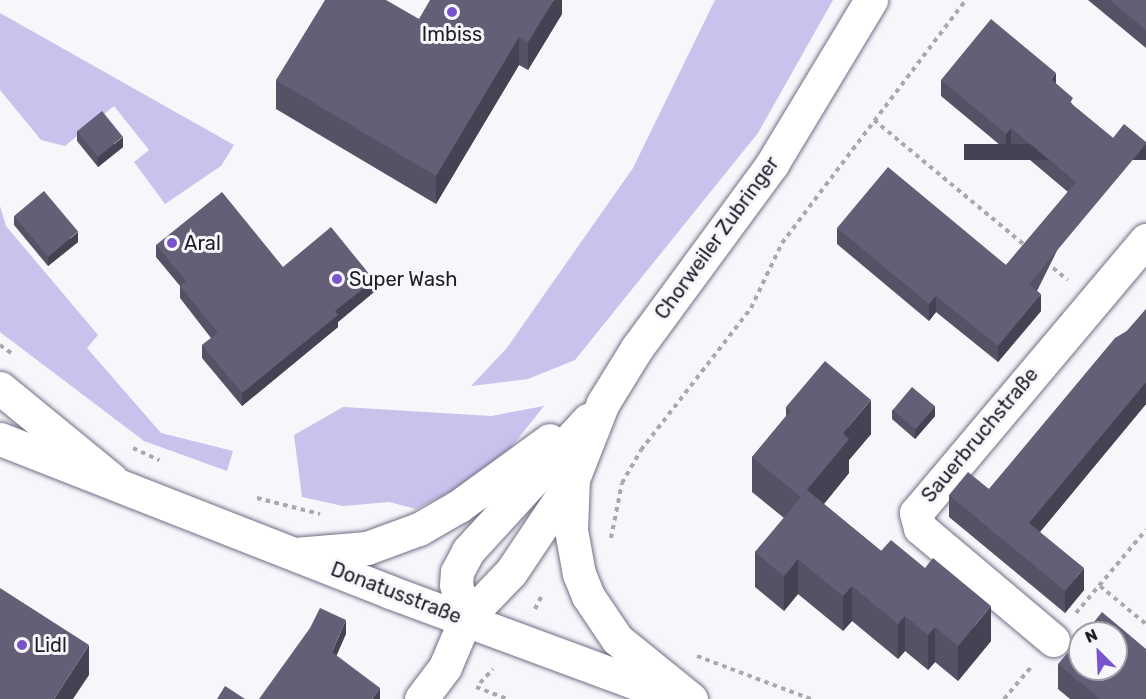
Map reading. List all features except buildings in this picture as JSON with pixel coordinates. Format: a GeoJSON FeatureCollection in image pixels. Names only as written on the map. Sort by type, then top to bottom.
{"type":"FeatureCollection","features":[{"type":"Feature","properties":{"kind":"main road","name":"Chorweiler Zubringer"},"geometry":{"type":"LineString","coordinates":[[573,479],[603,403],[637,348],[772,164],[871,0]]}},
{"type":"Feature","properties":{"kind":"main road","name":"Sauerbruchstraße"},"geometry":{"type":"LineString","coordinates":[[1053,640],[920,528],[915,517],[1146,240]]}},
{"type":"Feature","properties":{"kind":"main road","name":"Donatusstraße"},"geometry":{"type":"LineString","coordinates":[[0,388],[114,483]]}},
{"type":"Feature","properties":{"kind":"main road"},"geometry":{"type":"LineString","coordinates":[[295,554],[367,548],[419,530],[459,506],[603,403]]}},
{"type":"Feature","properties":{"kind":"main road"},"geometry":{"type":"LineString","coordinates":[[465,620],[456,585],[457,572],[468,550],[603,403]]}},
{"type":"Feature","properties":{"kind":"main road","name":"Donatusstraße"},"geometry":{"type":"LineString","coordinates":[[0,439],[465,620],[680,699]]}},
{"type":"Feature","properties":{"kind":"main road"},"geometry":{"type":"LineString","coordinates":[[421,699],[445,666],[465,620],[511,572],[573,479]]}},
{"type":"Feature","properties":{"kind":"main road"},"geometry":{"type":"LineString","coordinates":[[573,479],[571,530],[579,574],[588,596],[617,639],[691,699]]}},
{"type":"Feature","properties":{"kind":"path"},"geometry":{"type":"LineString","coordinates":[[610,545],[622,483],[641,450],[751,308],[779,248],[966,0]]}},
{"type":"Feature","properties":{"kind":"path"},"geometry":{"type":"LineString","coordinates":[[874,120],[1036,254]]}},
{"type":"Feature","properties":{"kind":"path"},"geometry":{"type":"LineString","coordinates":[[1045,262],[1093,302]]}},
{"type":"Feature","properties":{"kind":"path"},"geometry":{"type":"LineString","coordinates":[[0,345],[18,359]]}},
{"type":"Feature","properties":{"kind":"path"},"geometry":{"type":"LineString","coordinates":[[128,446],[170,465]]}},
{"type":"Feature","properties":{"kind":"path"},"geometry":{"type":"LineString","coordinates":[[249,496],[325,515]]}},
{"type":"Feature","properties":{"kind":"path"},"geometry":{"type":"LineString","coordinates":[[1100,586],[1146,624]]}},
{"type":"Feature","properties":{"kind":"path"},"geometry":{"type":"LineString","coordinates":[[687,652],[811,699]]}},
{"type":"Feature","properties":{"kind":"shaded area"},"geometry":{"type":"Polygon","coordinates":[[[715,0],[833,0],[758,133],[575,360],[528,379],[471,386],[506,349],[633,168],[715,0]]]}},
{"type":"Feature","properties":{"kind":"shaded area"},"geometry":{"type":"Polygon","coordinates":[[[0,13],[234,145],[221,166],[165,204],[134,162],[149,150],[114,106],[65,146],[41,140],[0,90],[0,13]]]}},
{"type":"Feature","properties":{"kind":"shaded area"},"geometry":{"type":"Polygon","coordinates":[[[0,206],[6,226],[98,335],[87,348],[161,433],[233,451],[227,471],[144,441],[0,332],[0,206]]]}},
{"type":"Feature","properties":{"kind":"shaded area"},"geometry":{"type":"Polygon","coordinates":[[[544,406],[509,450],[456,489],[416,509],[389,502],[343,506],[302,497],[294,435],[343,407],[491,416],[544,406]]]}},
{"type":"Feature","properties":{"kind":"place","name":"Imbiss"},"geometry":{"type":"Point","coordinates":[452,12]}},
{"type":"Feature","properties":{"kind":"place","name":"Aral"},"geometry":{"type":"Point","coordinates":[172,243]}},
{"type":"Feature","properties":{"kind":"place","name":"Super Wash"},"geometry":{"type":"Point","coordinates":[337,279]}},
{"type":"Feature","properties":{"kind":"place","name":"Lidl"},"geometry":{"type":"Point","coordinates":[22,645]}}]}
